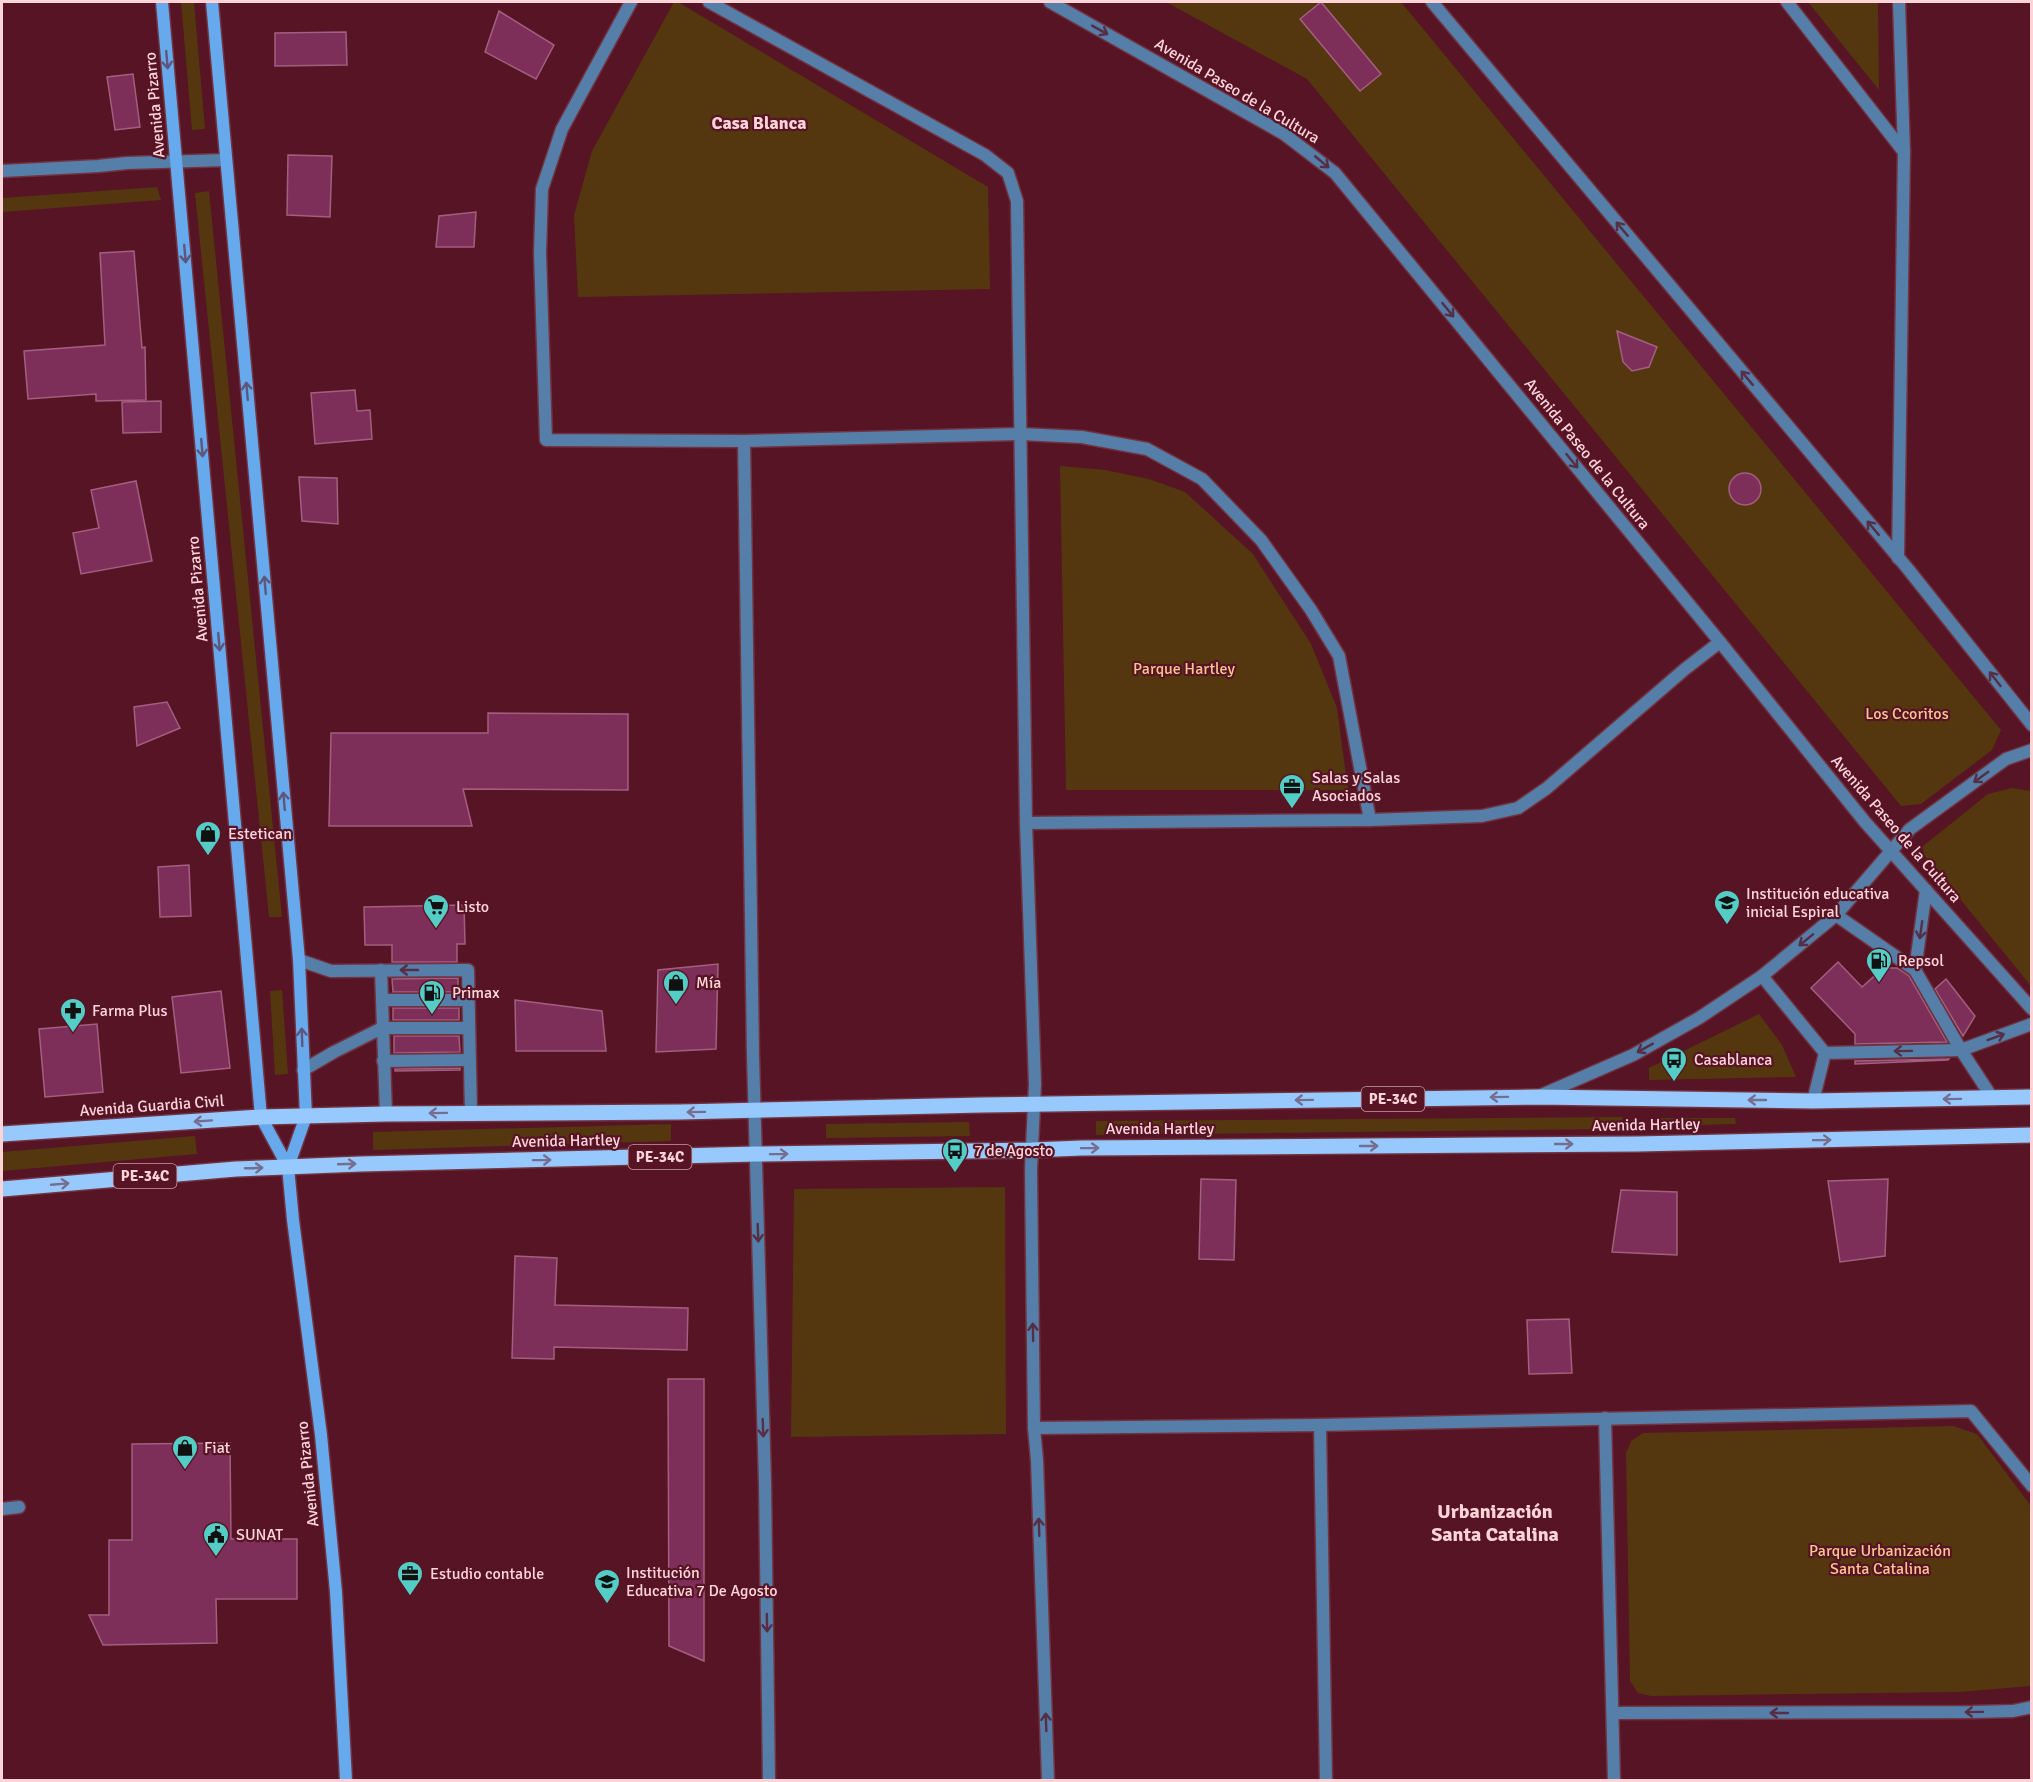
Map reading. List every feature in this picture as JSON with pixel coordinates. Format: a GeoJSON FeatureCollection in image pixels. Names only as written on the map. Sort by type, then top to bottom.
{"type":"FeatureCollection","features":[{"type":"Feature","properties":{"kind":"main road","name":"Avenida Pizarro"},"geometry":{"type":"LineString","coordinates":[[162,2],[261,1117],[288,1167],[321,1435],[336,1592],[346,1780]]}},
{"type":"Feature","properties":{"kind":"main road","name":"Avenida Pizarro"},"geometry":{"type":"LineString","coordinates":[[212,2],[299,960],[306,1116],[288,1167]]}},
{"type":"Feature","properties":{"kind":"main road","name":"Avenida Hartley"},"geometry":{"type":"LineString","coordinates":[[306,1116],[1538,1097],[1813,1101],[2031,1097]]}},
{"type":"Feature","properties":{"kind":"main road","name":"Avenida Guardia Civil"},"geometry":{"type":"LineString","coordinates":[[2,1134],[306,1116]]}},
{"type":"Feature","properties":{"kind":"main road","name":"Avenida Hartley"},"geometry":{"type":"LineString","coordinates":[[288,1167],[756,1154],[1082,1148],[1638,1144],[2031,1135]]}},
{"type":"Feature","properties":{"kind":"main road","name":"PE-34C"},"geometry":{"type":"LineString","coordinates":[[2,1189],[236,1169],[288,1167]]}},
{"type":"Feature","properties":{"kind":"street"},"geometry":{"type":"LineString","coordinates":[[631,2],[562,129],[542,189],[540,253],[546,440],[744,441],[1021,434],[1082,437],[1147,449],[1202,479],[1261,540],[1311,610],[1339,656],[1370,820]]}},
{"type":"Feature","properties":{"kind":"street"},"geometry":{"type":"LineString","coordinates":[[709,2],[985,155],[1008,173],[1017,201],[1026,824],[1034,1104],[1032,1150],[1034,1428],[1048,1780]]}},
{"type":"Feature","properties":{"kind":"street","name":"Avenida Paseo de la Cultura"},"geometry":{"type":"LineString","coordinates":[[1050,2],[1284,134],[1335,172],[1891,853],[2031,1009]]}},
{"type":"Feature","properties":{"kind":"street"},"geometry":{"type":"LineString","coordinates":[[1432,2],[1898,558],[2031,725]]}},
{"type":"Feature","properties":{"kind":"street"},"geometry":{"type":"LineString","coordinates":[[1787,2],[1904,152]]}},
{"type":"Feature","properties":{"kind":"street"},"geometry":{"type":"LineString","coordinates":[[1898,558],[1904,152],[1899,2]]}},
{"type":"Feature","properties":{"kind":"street"},"geometry":{"type":"LineString","coordinates":[[2,171],[128,163],[226,160]]}},
{"type":"Feature","properties":{"kind":"street"},"geometry":{"type":"LineString","coordinates":[[744,441],[754,1110],[765,1483],[769,1780]]}},
{"type":"Feature","properties":{"kind":"street"},"geometry":{"type":"LineString","coordinates":[[1026,824],[1370,820],[1482,816],[1518,808],[1547,788],[1685,669],[1720,642]]}},
{"type":"Feature","properties":{"kind":"street"},"geometry":{"type":"LineString","coordinates":[[1538,1097],[1633,1055],[1699,1018],[1762,976],[1836,915],[1910,829],[2006,759],[2031,750]]}},
{"type":"Feature","properties":{"kind":"street"},"geometry":{"type":"LineString","coordinates":[[1915,970],[1926,890]]}},
{"type":"Feature","properties":{"kind":"street"},"geometry":{"type":"LineString","coordinates":[[1836,915],[1915,970],[1961,1050],[1993,1099]]}},
{"type":"Feature","properties":{"kind":"street"},"geometry":{"type":"LineString","coordinates":[[299,960],[331,970],[468,970],[471,1113]]}},
{"type":"Feature","properties":{"kind":"street"},"geometry":{"type":"LineString","coordinates":[[381,970],[386,1114]]}},
{"type":"Feature","properties":{"kind":"street"},"geometry":{"type":"LineString","coordinates":[[1762,976],[1825,1053]]}},
{"type":"Feature","properties":{"kind":"street"},"geometry":{"type":"LineString","coordinates":[[382,1000],[468,1000]]}},
{"type":"Feature","properties":{"kind":"street"},"geometry":{"type":"LineString","coordinates":[[1825,1053],[1961,1050],[2031,1024]]}},
{"type":"Feature","properties":{"kind":"street"},"geometry":{"type":"LineString","coordinates":[[303,1070],[382,1028],[469,1028]]}},
{"type":"Feature","properties":{"kind":"street"},"geometry":{"type":"LineString","coordinates":[[1813,1101],[1825,1053]]}},
{"type":"Feature","properties":{"kind":"street"},"geometry":{"type":"LineString","coordinates":[[383,1061],[469,1060]]}},
{"type":"Feature","properties":{"kind":"street"},"geometry":{"type":"LineString","coordinates":[[1034,1428],[1320,1425],[1971,1411],[2031,1485]]}},
{"type":"Feature","properties":{"kind":"street"},"geometry":{"type":"LineString","coordinates":[[1605,1418],[1614,1780]]}},
{"type":"Feature","properties":{"kind":"street"},"geometry":{"type":"LineString","coordinates":[[1320,1425],[1326,1780]]}},
{"type":"Feature","properties":{"kind":"street"},"geometry":{"type":"LineString","coordinates":[[2,1509],[19,1507]]}},
{"type":"Feature","properties":{"kind":"street"},"geometry":{"type":"LineString","coordinates":[[1614,1713],[1973,1712],[2013,1711],[2031,1707]]}},
{"type":"Feature","properties":{"kind":"green space"},"geometry":{"type":"Polygon","coordinates":[[[181,2],[194,2],[205,129],[192,130],[181,2]]]}},
{"type":"Feature","properties":{"kind":"green space"},"geometry":{"type":"Polygon","coordinates":[[[674,2],[678,2],[988,187],[990,289],[578,297],[574,215],[592,151],[674,2]]]}},
{"type":"Feature","properties":{"kind":"green space","name":"Los Ccoritos"},"geometry":{"type":"Polygon","coordinates":[[[1166,2],[1401,2],[2001,730],[1992,750],[1921,804],[1901,806],[1307,79],[1166,2]]]}},
{"type":"Feature","properties":{"kind":"green space"},"geometry":{"type":"Polygon","coordinates":[[[1808,2],[1878,2],[1879,90],[1808,2]]]}},
{"type":"Feature","properties":{"kind":"green space"},"geometry":{"type":"Polygon","coordinates":[[[157,187],[161,200],[2,212],[2,198],[157,187]]]}},
{"type":"Feature","properties":{"kind":"green space"},"geometry":{"type":"Polygon","coordinates":[[[209,191],[282,917],[269,917],[195,193],[209,191]]]}},
{"type":"Feature","properties":{"kind":"green space","name":"Parque Hartley"},"geometry":{"type":"Polygon","coordinates":[[[1060,466],[1105,470],[1149,479],[1185,492],[1253,554],[1311,644],[1337,708],[1348,790],[1066,790],[1060,466]]]}},
{"type":"Feature","properties":{"kind":"green space"},"geometry":{"type":"Polygon","coordinates":[[[2012,788],[2031,791],[2031,986],[1925,856],[1922,847],[1988,794],[2012,788]]]}},
{"type":"Feature","properties":{"kind":"green space"},"geometry":{"type":"Polygon","coordinates":[[[282,990],[288,1074],[275,1075],[270,991],[282,990]]]}},
{"type":"Feature","properties":{"kind":"green space"},"geometry":{"type":"Polygon","coordinates":[[[1759,1014],[1782,1045],[1796,1077],[1649,1080],[1649,1068],[1759,1014]]]}},
{"type":"Feature","properties":{"kind":"green space"},"geometry":{"type":"Polygon","coordinates":[[[1623,1117],[1617,1129],[1096,1135],[1096,1121],[1623,1117]]]}},
{"type":"Feature","properties":{"kind":"green space"},"geometry":{"type":"Polygon","coordinates":[[[1651,1118],[1735,1118],[1736,1124],[1650,1126],[1651,1118]]]}},
{"type":"Feature","properties":{"kind":"green space"},"geometry":{"type":"Polygon","coordinates":[[[969,1122],[970,1136],[826,1138],[826,1124],[969,1122]]]}},
{"type":"Feature","properties":{"kind":"green space"},"geometry":{"type":"Polygon","coordinates":[[[671,1124],[671,1141],[373,1150],[373,1132],[671,1124]]]}},
{"type":"Feature","properties":{"kind":"green space"},"geometry":{"type":"Polygon","coordinates":[[[195,1136],[197,1154],[2,1171],[2,1152],[195,1136]]]}},
{"type":"Feature","properties":{"kind":"green space"},"geometry":{"type":"Polygon","coordinates":[[[1005,1187],[1006,1434],[791,1437],[794,1189],[1005,1187]]]}},
{"type":"Feature","properties":{"kind":"green space","name":"Parque Urbanización Santa Catalina"},"geometry":{"type":"Polygon","coordinates":[[[1953,1426],[1977,1434],[2031,1506],[2031,1686],[1959,1692],[1651,1696],[1638,1693],[1630,1681],[1626,1453],[1631,1441],[1643,1433],[1953,1426]]]}},
{"type":"Feature","properties":{"kind":"building"},"geometry":{"type":"Polygon","coordinates":[[[1321,2],[1381,74],[1360,91],[1300,19],[1321,2]]]}},
{"type":"Feature","properties":{"kind":"building"},"geometry":{"type":"Polygon","coordinates":[[[499,11],[554,45],[536,79],[485,52],[499,11]]]}},
{"type":"Feature","properties":{"kind":"building"},"geometry":{"type":"Polygon","coordinates":[[[346,32],[347,65],[275,66],[275,33],[346,32]]]}},
{"type":"Feature","properties":{"kind":"building"},"geometry":{"type":"Polygon","coordinates":[[[133,74],[140,127],[115,130],[107,77],[133,74]]]}},
{"type":"Feature","properties":{"kind":"building"},"geometry":{"type":"Polygon","coordinates":[[[288,155],[332,156],[330,217],[287,215],[288,155]]]}},
{"type":"Feature","properties":{"kind":"building"},"geometry":{"type":"Polygon","coordinates":[[[476,212],[474,247],[436,247],[439,216],[476,212]]]}},
{"type":"Feature","properties":{"kind":"building"},"geometry":{"type":"Polygon","coordinates":[[[134,251],[142,348],[145,347],[146,400],[96,401],[96,394],[28,399],[24,351],[105,345],[100,253],[134,251]]]}},
{"type":"Feature","properties":{"kind":"building"},"geometry":{"type":"Polygon","coordinates":[[[1617,331],[1657,347],[1649,367],[1632,371],[1623,362],[1617,331]]]}},
{"type":"Feature","properties":{"kind":"building"},"geometry":{"type":"Polygon","coordinates":[[[355,390],[357,411],[370,410],[372,439],[315,444],[311,393],[355,390]]]}},
{"type":"Feature","properties":{"kind":"building"},"geometry":{"type":"Polygon","coordinates":[[[161,401],[161,432],[123,433],[122,402],[161,401]]]}},
{"type":"Feature","properties":{"kind":"building"},"geometry":{"type":"Polygon","coordinates":[[[1745,473],[1757,477],[1761,489],[1757,501],[1745,505],[1733,501],[1729,489],[1733,477],[1745,473]]]}},
{"type":"Feature","properties":{"kind":"building"},"geometry":{"type":"Polygon","coordinates":[[[299,477],[337,478],[338,524],[302,521],[299,477]]]}},
{"type":"Feature","properties":{"kind":"building"},"geometry":{"type":"Polygon","coordinates":[[[136,481],[152,561],[81,574],[73,533],[99,528],[91,490],[136,481]]]}},
{"type":"Feature","properties":{"kind":"building"},"geometry":{"type":"Polygon","coordinates":[[[167,702],[180,728],[137,746],[134,707],[167,702]]]}},
{"type":"Feature","properties":{"kind":"building"},"geometry":{"type":"Polygon","coordinates":[[[488,713],[628,714],[628,790],[463,789],[472,826],[329,826],[331,733],[488,733],[488,713]]]}},
{"type":"Feature","properties":{"kind":"building"},"geometry":{"type":"Polygon","coordinates":[[[189,865],[191,916],[160,917],[158,867],[189,865]]]}},
{"type":"Feature","properties":{"kind":"building"},"geometry":{"type":"Polygon","coordinates":[[[464,905],[465,944],[457,944],[457,962],[392,962],[392,945],[365,945],[364,907],[464,905]]]}},
{"type":"Feature","properties":{"kind":"building"},"geometry":{"type":"Polygon","coordinates":[[[1838,962],[1862,987],[1880,971],[1887,968],[1897,968],[1909,976],[1947,1042],[1855,1044],[1855,1034],[1811,988],[1838,962]]]}},
{"type":"Feature","properties":{"kind":"building"},"geometry":{"type":"Polygon","coordinates":[[[718,964],[716,1049],[656,1052],[658,970],[718,964]]]}},
{"type":"Feature","properties":{"kind":"building"},"geometry":{"type":"Polygon","coordinates":[[[458,978],[458,992],[393,992],[392,979],[458,978]]]}},
{"type":"Feature","properties":{"kind":"building"},"geometry":{"type":"Polygon","coordinates":[[[1946,979],[1975,1016],[1963,1036],[1935,989],[1946,979]]]}},
{"type":"Feature","properties":{"kind":"building"},"geometry":{"type":"Polygon","coordinates":[[[221,991],[230,1068],[181,1073],[172,997],[221,991]]]}},
{"type":"Feature","properties":{"kind":"building"},"geometry":{"type":"Polygon","coordinates":[[[515,1000],[602,1011],[606,1051],[516,1051],[515,1000]]]}},
{"type":"Feature","properties":{"kind":"building"},"geometry":{"type":"Polygon","coordinates":[[[393,1008],[459,1008],[459,1020],[393,1020],[393,1008]]]}},
{"type":"Feature","properties":{"kind":"building"},"geometry":{"type":"Polygon","coordinates":[[[97,1024],[103,1092],[45,1097],[39,1029],[97,1024]]]}},
{"type":"Feature","properties":{"kind":"building"},"geometry":{"type":"Polygon","coordinates":[[[394,1036],[459,1036],[460,1052],[394,1053],[394,1036]]]}},
{"type":"Feature","properties":{"kind":"building"},"geometry":{"type":"Polygon","coordinates":[[[1948,1060],[1855,1064],[1855,1061],[1948,1060]]]}},
{"type":"Feature","properties":{"kind":"building"},"geometry":{"type":"Polygon","coordinates":[[[460,1068],[460,1070],[395,1071],[395,1069],[460,1068]]]}},
{"type":"Feature","properties":{"kind":"building"},"geometry":{"type":"Polygon","coordinates":[[[1201,1179],[1236,1180],[1234,1260],[1199,1259],[1201,1179]]]}},
{"type":"Feature","properties":{"kind":"building"},"geometry":{"type":"Polygon","coordinates":[[[1888,1179],[1885,1256],[1840,1262],[1828,1181],[1888,1179]]]}},
{"type":"Feature","properties":{"kind":"building"},"geometry":{"type":"Polygon","coordinates":[[[1621,1190],[1677,1192],[1677,1255],[1612,1252],[1621,1190]]]}},
{"type":"Feature","properties":{"kind":"building"},"geometry":{"type":"Polygon","coordinates":[[[515,1256],[557,1258],[555,1305],[688,1308],[687,1350],[554,1347],[554,1359],[512,1358],[515,1256]]]}},
{"type":"Feature","properties":{"kind":"building"},"geometry":{"type":"Polygon","coordinates":[[[1569,1319],[1572,1373],[1529,1374],[1527,1320],[1569,1319]]]}},
{"type":"Feature","properties":{"kind":"building"},"geometry":{"type":"Polygon","coordinates":[[[668,1379],[704,1379],[704,1661],[669,1646],[668,1379]]]}},
{"type":"Feature","properties":{"kind":"building"},"geometry":{"type":"Polygon","coordinates":[[[230,1443],[231,1539],[297,1539],[297,1599],[216,1599],[217,1643],[103,1645],[89,1615],[109,1615],[109,1540],[132,1540],[132,1444],[230,1443]]]}},
{"type":"Feature","properties":{"kind":"place","name":"Salas y Salas Asociados"},"geometry":{"type":"Point","coordinates":[1292,810]}},
{"type":"Feature","properties":{"kind":"place","name":"Estetican"},"geometry":{"type":"Point","coordinates":[208,857]}},
{"type":"Feature","properties":{"kind":"place","name":"Institución educativa inicial Espiral"},"geometry":{"type":"Point","coordinates":[1727,926]}},
{"type":"Feature","properties":{"kind":"place","name":"Listo"},"geometry":{"type":"Point","coordinates":[436,930]}},
{"type":"Feature","properties":{"kind":"place","name":"Repsol"},"geometry":{"type":"Point","coordinates":[1879,984]}},
{"type":"Feature","properties":{"kind":"place","name":"Mía"},"geometry":{"type":"Point","coordinates":[676,1006]}},
{"type":"Feature","properties":{"kind":"place","name":"Primax"},"geometry":{"type":"Point","coordinates":[432,1016]}},
{"type":"Feature","properties":{"kind":"place","name":"Farma Plus"},"geometry":{"type":"Point","coordinates":[73,1034]}},
{"type":"Feature","properties":{"kind":"place","name":"Casablanca"},"geometry":{"type":"Point","coordinates":[1674,1083]}},
{"type":"Feature","properties":{"kind":"place","name":"7 de Agosto"},"geometry":{"type":"Point","coordinates":[955,1174]}},
{"type":"Feature","properties":{"kind":"place","name":"Fiat"},"geometry":{"type":"Point","coordinates":[185,1471]}},
{"type":"Feature","properties":{"kind":"place","name":"SUNAT"},"geometry":{"type":"Point","coordinates":[216,1558]}},
{"type":"Feature","properties":{"kind":"place","name":"Estudio contable"},"geometry":{"type":"Point","coordinates":[410,1597]}},
{"type":"Feature","properties":{"kind":"place","name":"Institución Educativa 7 De Agosto"},"geometry":{"type":"Point","coordinates":[607,1605]}},
{"type":"Feature","properties":{"kind":"district","name":"Casa Blanca"},"geometry":{"type":"Point","coordinates":[759,123]}},
{"type":"Feature","properties":{"kind":"district","name":"Urbanización Santa Catalina"},"geometry":{"type":"Point","coordinates":[1495,1522]}}]}
